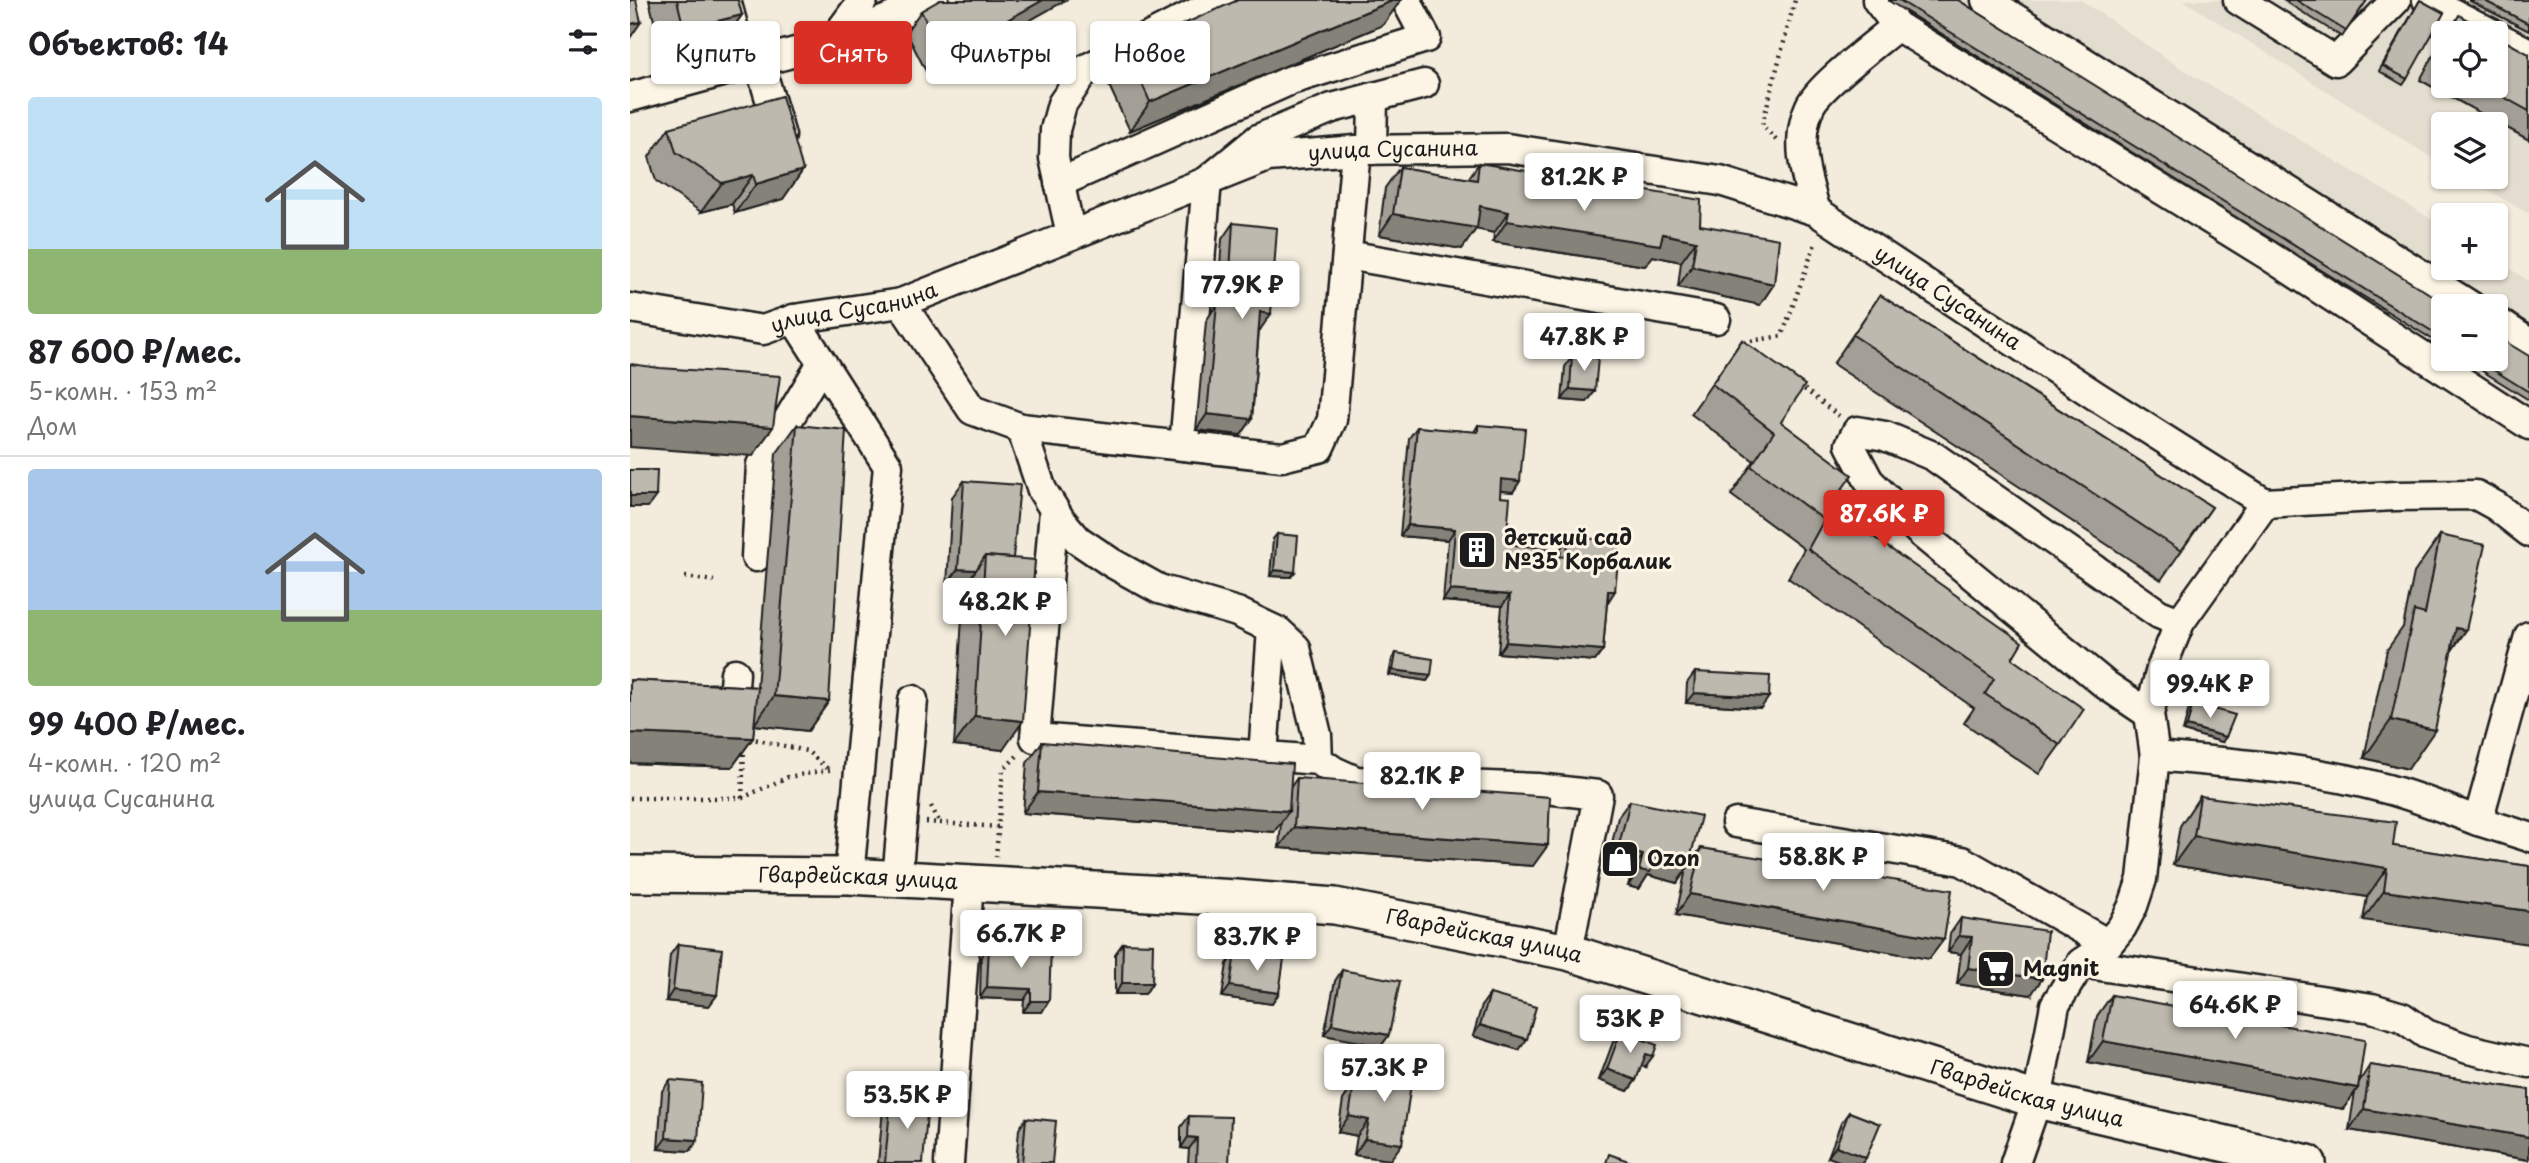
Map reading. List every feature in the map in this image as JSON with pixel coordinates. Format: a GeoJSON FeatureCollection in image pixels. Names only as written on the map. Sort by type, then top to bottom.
{"type":"FeatureCollection","features":[{"type":"Feature","properties":{"kind":"main road","name":"Гвардейская улица"},"geometry":{"type":"LineString","coordinates":[[630,874],[849,876],[1335,906],[1568,952],[2037,1100],[2226,1154],[2308,1163]]}},
{"type":"Feature","properties":{"kind":"street"},"geometry":{"type":"LineString","coordinates":[[726,0],[734,21]]}},
{"type":"Feature","properties":{"kind":"street"},"geometry":{"type":"LineString","coordinates":[[847,21],[863,0]]}},
{"type":"Feature","properties":{"kind":"street"},"geometry":{"type":"LineString","coordinates":[[882,21],[934,0]]}},
{"type":"Feature","properties":{"kind":"street"},"geometry":{"type":"LineString","coordinates":[[1071,235],[1054,158],[1055,130],[1062,104],[1086,69],[1221,0]]}},
{"type":"Feature","properties":{"kind":"street"},"geometry":{"type":"LineString","coordinates":[[1059,183],[1291,79],[1426,38],[1406,0]]}},
{"type":"Feature","properties":{"kind":"street"},"geometry":{"type":"LineString","coordinates":[[1877,0],[1897,26],[2266,254],[2529,425]]}},
{"type":"Feature","properties":{"kind":"street"},"geometry":{"type":"LineString","coordinates":[[1986,0],[2452,294]]}},
{"type":"Feature","properties":{"kind":"street"},"geometry":{"type":"LineString","coordinates":[[2238,0],[2336,61],[2396,0]]}},
{"type":"Feature","properties":{"kind":"street"},"geometry":{"type":"LineString","coordinates":[[2427,0],[2468,21]]}},
{"type":"Feature","properties":{"kind":"street"},"geometry":{"type":"LineString","coordinates":[[1821,215],[1804,171],[1802,151],[1810,105],[1833,80],[1897,26]]}},
{"type":"Feature","properties":{"kind":"street"},"geometry":{"type":"LineString","coordinates":[[2508,42],[2529,53]]}},
{"type":"Feature","properties":{"kind":"street"},"geometry":{"type":"LineString","coordinates":[[630,97],[678,84]]}},
{"type":"Feature","properties":{"kind":"street"},"geometry":{"type":"LineString","coordinates":[[759,84],[788,158]]}},
{"type":"Feature","properties":{"kind":"street"},"geometry":{"type":"LineString","coordinates":[[1184,446],[1207,181],[1258,139],[1332,108],[1424,84]]}},
{"type":"Feature","properties":{"kind":"street"},"geometry":{"type":"LineString","coordinates":[[901,303],[972,410],[1021,428],[1282,457],[1319,448],[1332,419],[1347,255],[1373,97]]}},
{"type":"Feature","properties":{"kind":"street","name":"улица Сусанина"},"geometry":{"type":"LineString","coordinates":[[630,308],[763,330],[794,319],[901,303],[1268,157],[1364,150],[1507,148],[1720,181],[1821,215],[2096,396],[2265,503]]}},
{"type":"Feature","properties":{"kind":"street"},"geometry":{"type":"LineString","coordinates":[[1347,255],[1716,319]]}},
{"type":"Feature","properties":{"kind":"street"},"geometry":{"type":"LineString","coordinates":[[794,319],[888,466],[849,876]]}},
{"type":"Feature","properties":{"kind":"street"},"geometry":{"type":"LineString","coordinates":[[2508,329],[2529,343]]}},
{"type":"Feature","properties":{"kind":"street"},"geometry":{"type":"LineString","coordinates":[[756,557],[761,465],[822,363]]}},
{"type":"Feature","properties":{"kind":"street"},"geometry":{"type":"LineString","coordinates":[[1021,428],[1042,490],[1054,510],[1079,540],[1112,563],[1159,589],[1237,612],[1279,632],[1296,648],[1317,735],[1318,760]]}},
{"type":"Feature","properties":{"kind":"street"},"geometry":{"type":"LineString","coordinates":[[2149,715],[2106,685],[1922,534],[1869,481],[1850,445],[1857,431],[1885,436],[1933,456],[2159,614],[2180,622]]}},
{"type":"Feature","properties":{"kind":"street"},"geometry":{"type":"LineString","coordinates":[[2015,1163],[2037,1100],[2055,1005],[2081,962],[2108,944],[2122,927],[2142,879],[2154,756],[2149,715],[2161,669],[2180,622],[2265,503],[2476,495],[2496,506],[2529,532]]}},
{"type":"Feature","properties":{"kind":"street"},"geometry":{"type":"LineString","coordinates":[[1054,510],[1035,738],[1318,760],[1334,771],[1356,780],[1537,788],[1598,795],[1568,952]]}},
{"type":"Feature","properties":{"kind":"street"},"geometry":{"type":"LineString","coordinates":[[1263,756],[1272,629]]}},
{"type":"Feature","properties":{"kind":"street"},"geometry":{"type":"LineString","coordinates":[[2478,821],[2529,636]]}},
{"type":"Feature","properties":{"kind":"street"},"geometry":{"type":"LineString","coordinates":[[681,698],[733,700],[735,673]]}},
{"type":"Feature","properties":{"kind":"street"},"geometry":{"type":"LineString","coordinates":[[897,879],[913,700]]}},
{"type":"Feature","properties":{"kind":"street"},"geometry":{"type":"LineString","coordinates":[[2154,756],[2243,764],[2330,776],[2388,789],[2529,836]]}},
{"type":"Feature","properties":{"kind":"street"},"geometry":{"type":"LineString","coordinates":[[1735,823],[1962,861],[2108,944]]}},
{"type":"Feature","properties":{"kind":"street"},"geometry":{"type":"LineString","coordinates":[[630,874],[630,881]]}},
{"type":"Feature","properties":{"kind":"street"},"geometry":{"type":"LineString","coordinates":[[949,1163],[981,883]]}},
{"type":"Feature","properties":{"kind":"street"},"geometry":{"type":"LineString","coordinates":[[2081,962],[2372,1008],[2402,1017],[2426,1034],[2468,1049],[2529,1063]]}},
{"type":"Feature","properties":{"kind":"path"},"geometry":{"type":"LineString","coordinates":[[1762,125],[1795,0]]}},
{"type":"Feature","properties":{"kind":"path"},"geometry":{"type":"LineString","coordinates":[[1744,342],[1782,336],[1821,215]]}},
{"type":"Feature","properties":{"kind":"path"},"geometry":{"type":"LineString","coordinates":[[1716,319],[1754,350]]}},
{"type":"Feature","properties":{"kind":"path"},"geometry":{"type":"LineString","coordinates":[[1795,382],[1857,431]]}},
{"type":"Feature","properties":{"kind":"path"},"geometry":{"type":"LineString","coordinates":[[685,577],[714,582]]}},
{"type":"Feature","properties":{"kind":"path"},"geometry":{"type":"LineString","coordinates":[[742,798],[745,737],[807,751],[829,770]]}},
{"type":"Feature","properties":{"kind":"path"},"geometry":{"type":"LineString","coordinates":[[981,883],[999,827],[1003,770],[1035,738]]}},
{"type":"Feature","properties":{"kind":"path"},"geometry":{"type":"LineString","coordinates":[[630,798],[742,798],[788,777],[860,765]]}},
{"type":"Feature","properties":{"kind":"path"},"geometry":{"type":"LineString","coordinates":[[903,820],[999,827]]}},
{"type":"Feature","properties":{"kind":"shaded area"},"geometry":{"type":"Polygon","coordinates":[[[1898,0],[2081,0],[2176,65],[2431,219],[2431,280],[2508,280],[2508,268],[2529,281],[2529,430],[2452,371],[2508,371],[2508,294],[2431,294],[2431,355],[2271,233],[1898,0]]]}},
{"type":"Feature","properties":{"kind":"shaded area"},"geometry":{"type":"Polygon","coordinates":[[[2183,0],[2529,0],[2529,214],[2485,189],[2508,189],[2508,112],[2431,112],[2431,157],[2183,0]]]}},
{"type":"Feature","properties":{"kind":"building"},"geometry":{"type":"Polygon","coordinates":[[[630,0],[636,0],[641,22],[630,24],[630,0]]]}},
{"type":"Feature","properties":{"kind":"building"},"geometry":{"type":"Polygon","coordinates":[[[677,0],[738,0],[742,15],[717,21],[682,21],[677,0]]]}},
{"type":"Feature","properties":{"kind":"building"},"geometry":{"type":"Polygon","coordinates":[[[940,0],[1043,0],[1006,21],[926,21],[921,11],[940,0]]]}},
{"type":"Feature","properties":{"kind":"building"},"geometry":{"type":"Polygon","coordinates":[[[1238,0],[1394,0],[1210,77],[1210,21],[1190,21],[1238,0]]]}},
{"type":"Feature","properties":{"kind":"building"},"geometry":{"type":"Polygon","coordinates":[[[1899,0],[1958,0],[2431,295],[2431,331],[1899,0]]]}},
{"type":"Feature","properties":{"kind":"building"},"geometry":{"type":"Polygon","coordinates":[[[2296,0],[2367,0],[2346,31],[2296,0]]]}},
{"type":"Feature","properties":{"kind":"building"},"geometry":{"type":"Polygon","coordinates":[[[2420,0],[2444,13],[2440,21],[2431,21],[2431,36],[2407,79],[2383,66],[2420,0]]]}},
{"type":"Feature","properties":{"kind":"building"},"geometry":{"type":"Polygon","coordinates":[[[2483,0],[2529,0],[2529,24],[2483,0]]]}},
{"type":"Feature","properties":{"kind":"building"},"geometry":{"type":"Polygon","coordinates":[[[2459,15],[2470,21],[2456,21],[2459,15]]]}},
{"type":"Feature","properties":{"kind":"building"},"geometry":{"type":"Polygon","coordinates":[[[2508,43],[2529,54],[2529,111],[2506,98],[2508,98],[2508,43]]]}},
{"type":"Feature","properties":{"kind":"building"},"geometry":{"type":"Polygon","coordinates":[[[1142,84],[1193,84],[1150,102],[1142,84]]]}},
{"type":"Feature","properties":{"kind":"building"},"geometry":{"type":"Polygon","coordinates":[[[782,96],[803,170],[756,184],[753,175],[722,183],[676,152],[669,128],[782,96]]]}},
{"type":"Feature","properties":{"kind":"building"},"geometry":{"type":"Polygon","coordinates":[[[1479,163],[1701,200],[1700,225],[1779,239],[1774,284],[1692,266],[1696,241],[1663,234],[1660,245],[1507,221],[1509,212],[1480,206],[1477,228],[1393,214],[1400,167],[1477,180],[1479,163]]]}},
{"type":"Feature","properties":{"kind":"building"},"geometry":{"type":"Polygon","coordinates":[[[1233,223],[1277,228],[1271,314],[1260,312],[1252,419],[1207,414],[1217,304],[1228,305],[1233,223]]]}},
{"type":"Feature","properties":{"kind":"building"},"geometry":{"type":"Polygon","coordinates":[[[1880,295],[2212,507],[2181,551],[1853,335],[1880,295]]]}},
{"type":"Feature","properties":{"kind":"building"},"geometry":{"type":"Polygon","coordinates":[[[1742,340],[1805,385],[1781,422],[1852,475],[1830,506],[2022,642],[2012,659],[2084,709],[2060,745],[1985,694],[1994,679],[1808,549],[1824,520],[1751,466],[1774,432],[1712,384],[1742,340]]]}},
{"type":"Feature","properties":{"kind":"building"},"geometry":{"type":"Polygon","coordinates":[[[2508,343],[2529,356],[2529,392],[2495,371],[2508,371],[2508,343]]]}},
{"type":"Feature","properties":{"kind":"building"},"geometry":{"type":"Polygon","coordinates":[[[1572,356],[1598,358],[1595,391],[1570,389],[1572,356]]]}},
{"type":"Feature","properties":{"kind":"building"},"geometry":{"type":"Polygon","coordinates":[[[630,364],[780,376],[773,427],[630,416],[630,364]]]}},
{"type":"Feature","properties":{"kind":"building"},"geometry":{"type":"Polygon","coordinates":[[[797,425],[846,430],[829,701],[774,696],[797,425]]]}},
{"type":"Feature","properties":{"kind":"building","name":"детский сад №35 Корбалик"},"geometry":{"type":"Polygon","coordinates":[[[1478,425],[1525,429],[1520,481],[1501,479],[1500,497],[1510,498],[1507,532],[1516,533],[1515,545],[1553,549],[1552,556],[1567,557],[1568,537],[1620,541],[1615,591],[1608,591],[1603,650],[1506,642],[1510,595],[1450,590],[1455,529],[1408,525],[1417,427],[1478,432],[1478,425]]]}},
{"type":"Feature","properties":{"kind":"building"},"geometry":{"type":"Polygon","coordinates":[[[630,470],[657,470],[656,496],[630,496],[630,470]]]}},
{"type":"Feature","properties":{"kind":"building"},"geometry":{"type":"Polygon","coordinates":[[[964,481],[1020,485],[1013,558],[985,556],[976,570],[958,569],[964,481]]]}},
{"type":"Feature","properties":{"kind":"building"},"geometry":{"type":"Polygon","coordinates":[[[1277,534],[1298,536],[1295,572],[1274,570],[1277,534]]]}},
{"type":"Feature","properties":{"kind":"building"},"geometry":{"type":"Polygon","coordinates":[[[2440,535],[2485,545],[2466,630],[2456,628],[2435,730],[2391,720],[2414,611],[2425,614],[2440,535]]]}},
{"type":"Feature","properties":{"kind":"building"},"geometry":{"type":"Polygon","coordinates":[[[985,556],[1035,560],[1023,721],[975,716],[985,556]]]}},
{"type":"Feature","properties":{"kind":"building"},"geometry":{"type":"Polygon","coordinates":[[[1396,653],[1433,659],[1431,675],[1393,670],[1396,653]]]}},
{"type":"Feature","properties":{"kind":"building"},"geometry":{"type":"Polygon","coordinates":[[[1695,672],[1770,676],[1769,697],[1694,693],[1695,672]]]}},
{"type":"Feature","properties":{"kind":"building"},"geometry":{"type":"Polygon","coordinates":[[[630,680],[758,687],[753,738],[630,733],[630,680]]]}},
{"type":"Feature","properties":{"kind":"building"},"geometry":{"type":"Polygon","coordinates":[[[2193,703],[2235,715],[2226,737],[2187,726],[2193,703]]]}},
{"type":"Feature","properties":{"kind":"building"},"geometry":{"type":"Polygon","coordinates":[[[1042,742],[1292,764],[1289,811],[1038,792],[1042,742]]]}},
{"type":"Feature","properties":{"kind":"building"},"geometry":{"type":"Polygon","coordinates":[[[1297,778],[1550,797],[1548,845],[1294,827],[1297,778]]]}},
{"type":"Feature","properties":{"kind":"building"},"geometry":{"type":"Polygon","coordinates":[[[2200,796],[2396,822],[2393,846],[2529,866],[2529,911],[2384,891],[2387,868],[2194,836],[2200,796]]]}},
{"type":"Feature","properties":{"kind":"building"},"geometry":{"type":"Polygon","coordinates":[[[1630,801],[1701,816],[1688,867],[1654,858],[1650,872],[1639,870],[1643,855],[1618,849],[1630,801]]]}},
{"type":"Feature","properties":{"kind":"building"},"geometry":{"type":"Polygon","coordinates":[[[1701,848],[1952,890],[1944,939],[1690,894],[1701,848]]]}},
{"type":"Feature","properties":{"kind":"building"},"geometry":{"type":"Polygon","coordinates":[[[1961,918],[2047,931],[2042,979],[1968,968],[1972,937],[1959,936],[1961,918]]]}},
{"type":"Feature","properties":{"kind":"building"},"geometry":{"type":"Polygon","coordinates":[[[1123,943],[1153,944],[1152,983],[1122,983],[1123,943]]]}},
{"type":"Feature","properties":{"kind":"building"},"geometry":{"type":"Polygon","coordinates":[[[678,944],[722,949],[717,995],[673,990],[678,944]]]}},
{"type":"Feature","properties":{"kind":"building"},"geometry":{"type":"Polygon","coordinates":[[[989,946],[1051,948],[1049,1001],[1031,1001],[1031,989],[987,987],[989,946]]]}},
{"type":"Feature","properties":{"kind":"building"},"geometry":{"type":"Polygon","coordinates":[[[1235,953],[1284,959],[1279,993],[1230,986],[1235,953]]]}},
{"type":"Feature","properties":{"kind":"building"},"geometry":{"type":"Polygon","coordinates":[[[1342,970],[1400,981],[1389,1035],[1332,1024],[1342,970]]]}},
{"type":"Feature","properties":{"kind":"building"},"geometry":{"type":"Polygon","coordinates":[[[1490,994],[1536,1007],[1527,1039],[1480,1025],[1490,994]]]}},
{"type":"Feature","properties":{"kind":"building"},"geometry":{"type":"Polygon","coordinates":[[[2112,995],[2365,1040],[2358,1088],[2103,1041],[2112,995]]]}},
{"type":"Feature","properties":{"kind":"building"},"geometry":{"type":"Polygon","coordinates":[[[1621,1031],[1657,1045],[1653,1056],[1646,1054],[1636,1080],[1607,1069],[1621,1031]]]}},
{"type":"Feature","properties":{"kind":"building"},"geometry":{"type":"Polygon","coordinates":[[[2370,1065],[2529,1090],[2529,1137],[2364,1109],[2370,1065]]]}},
{"type":"Feature","properties":{"kind":"building"},"geometry":{"type":"Polygon","coordinates":[[[1376,1066],[1413,1071],[1402,1144],[1365,1139],[1369,1120],[1349,1116],[1354,1084],[1373,1087],[1376,1066]]]}},
{"type":"Feature","properties":{"kind":"building"},"geometry":{"type":"Polygon","coordinates":[[[670,1080],[702,1083],[698,1140],[666,1138],[670,1080]]]}},
{"type":"Feature","properties":{"kind":"building"},"geometry":{"type":"Polygon","coordinates":[[[891,1098],[928,1101],[923,1163],[885,1163],[891,1098]]]}},
{"type":"Feature","properties":{"kind":"building"},"geometry":{"type":"Polygon","coordinates":[[[1849,1112],[1880,1124],[1866,1158],[1836,1146],[1849,1112]]]}},
{"type":"Feature","properties":{"kind":"building"},"geometry":{"type":"Polygon","coordinates":[[[1189,1116],[1231,1117],[1229,1163],[1196,1163],[1197,1138],[1188,1137],[1189,1116]]]}},
{"type":"Feature","properties":{"kind":"building"},"geometry":{"type":"Polygon","coordinates":[[[1026,1118],[1056,1121],[1052,1163],[1022,1163],[1026,1118]]]}},
{"type":"Feature","properties":{"kind":"building"},"geometry":{"type":"Polygon","coordinates":[[[1609,1154],[1634,1163],[1606,1163],[1609,1154]]]}},
{"type":"Feature","properties":{"kind":"place","name":"детский сад №35 Корбалик"},"geometry":{"type":"Point","coordinates":[1477,550]}},
{"type":"Feature","properties":{"kind":"place","name":"Ozon"},"geometry":{"type":"Point","coordinates":[1620,859]}},
{"type":"Feature","properties":{"kind":"place","name":"Magnit"},"geometry":{"type":"Point","coordinates":[1996,969]}}]}
